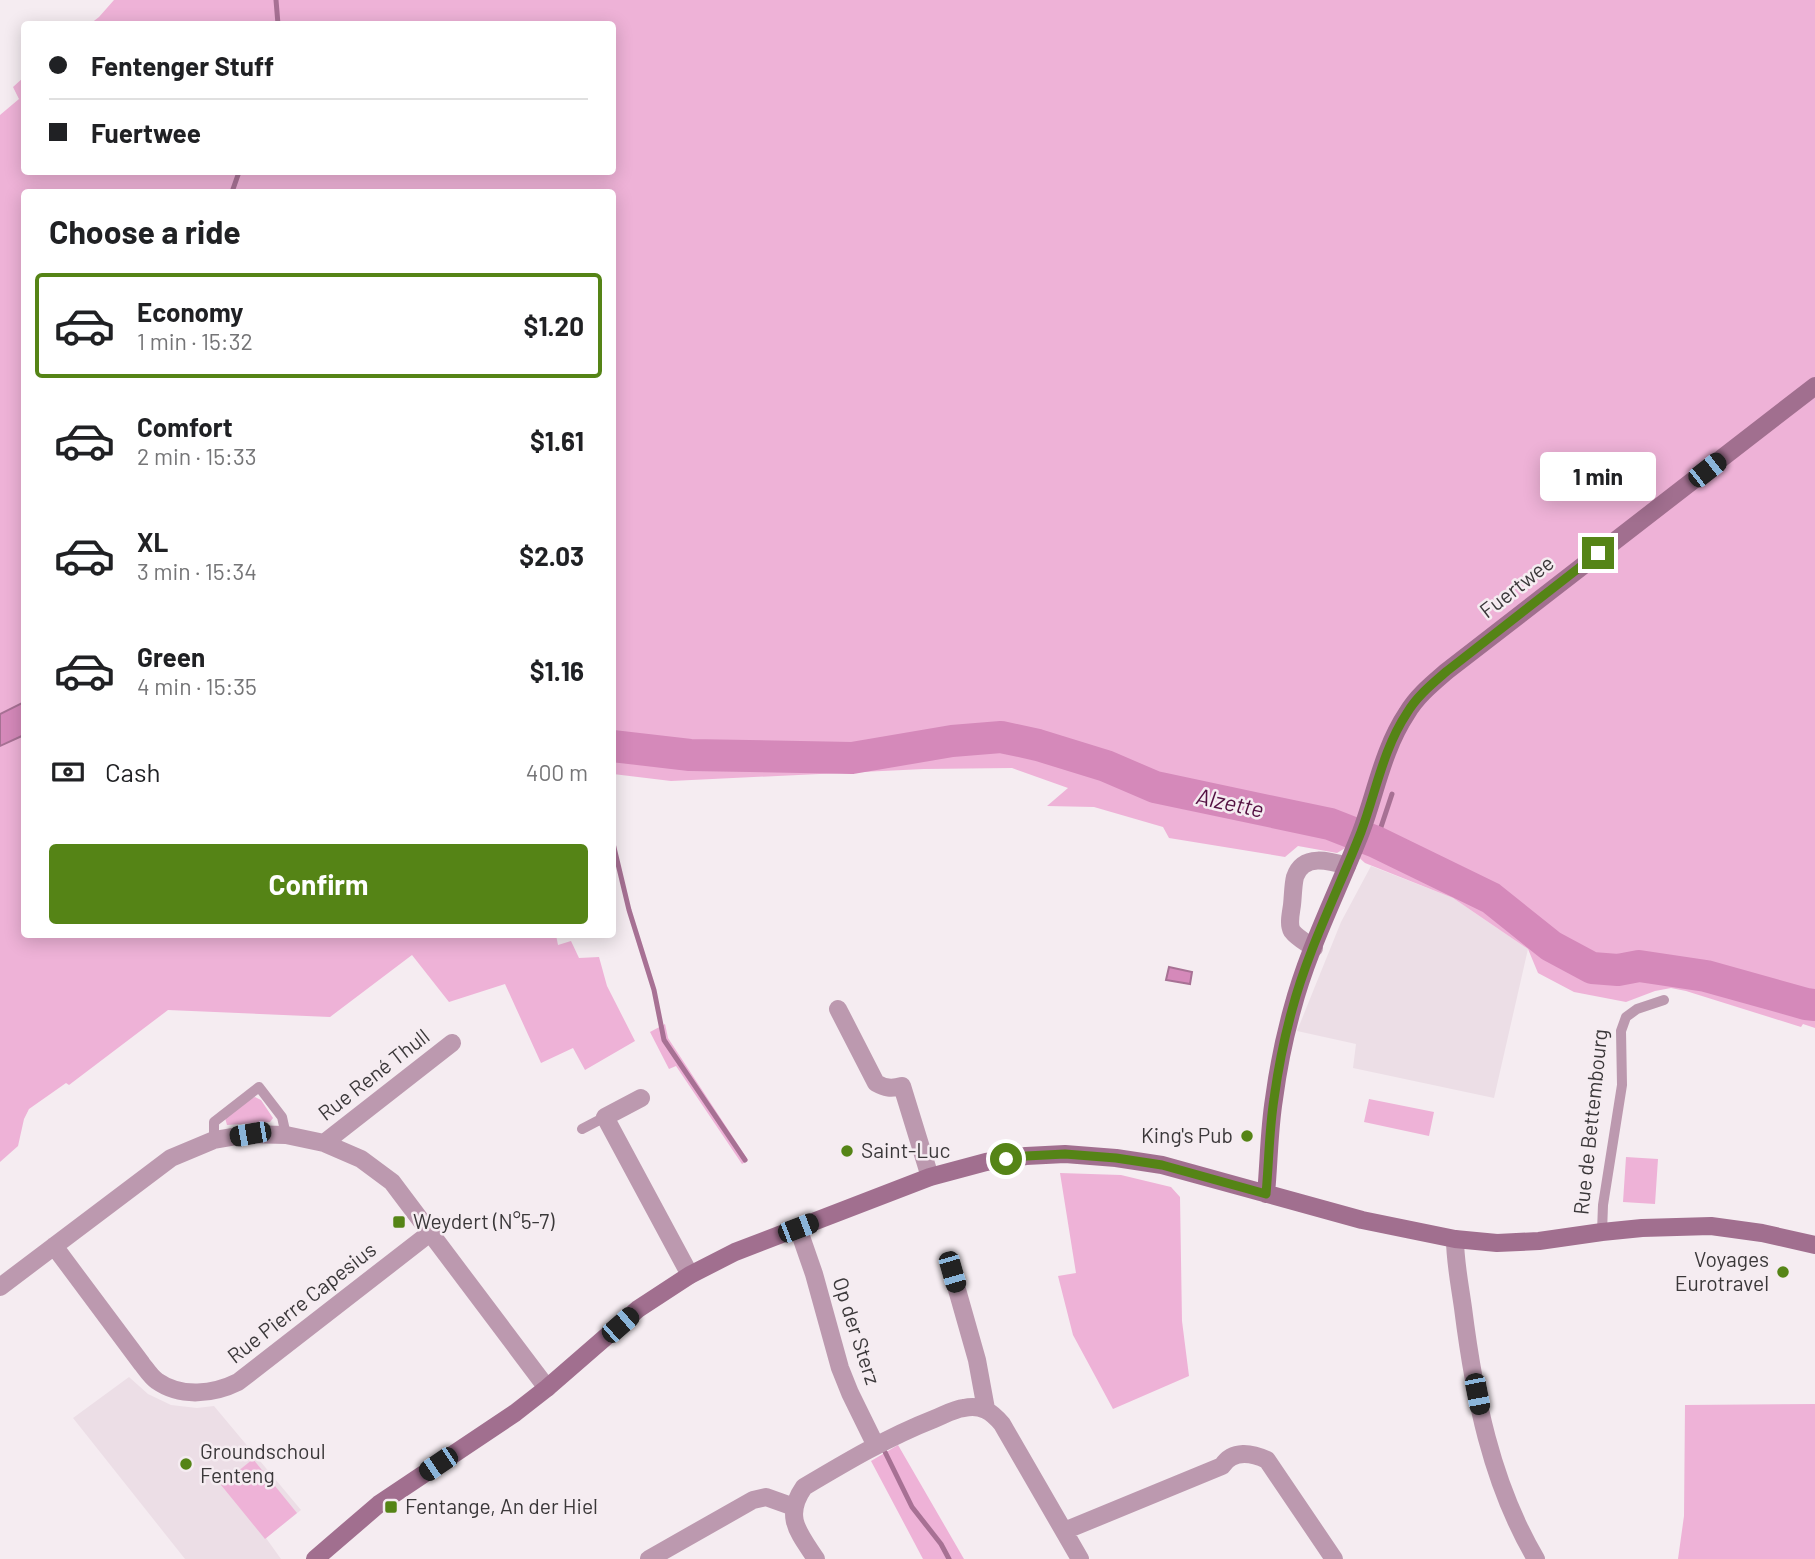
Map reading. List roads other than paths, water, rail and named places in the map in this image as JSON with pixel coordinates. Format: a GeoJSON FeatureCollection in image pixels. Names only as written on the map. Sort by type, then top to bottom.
{"type":"FeatureCollection","features":[{"type":"Feature","properties":{"kind":"main road","name":"Fuertwee"},"geometry":{"type":"LineString","coordinates":[[1349,863],[1368,814],[1387,752],[1408,711],[1423,691],[1815,386]]}},
{"type":"Feature","properties":{"kind":"main road"},"geometry":{"type":"LineString","coordinates":[[1266,1194],[1273,1101],[1293,1007],[1349,863]]}},
{"type":"Feature","properties":{"kind":"main road","name":"Rue de Bettembourg"},"geometry":{"type":"LineString","coordinates":[[315,1559],[379,1504],[515,1413],[638,1309],[690,1275],[735,1252],[930,1177],[986,1162],[1065,1154],[1162,1165],[1362,1220],[1455,1239],[1497,1243],[1539,1241],[1642,1228],[1711,1226],[1762,1233],[1815,1245]]}},
{"type":"Feature","properties":{"kind":"street"},"geometry":{"type":"LineString","coordinates":[[1314,948],[1294,934],[1290,925],[1295,876],[1308,862],[1318,859],[1349,863]]}},
{"type":"Feature","properties":{"kind":"street"},"geometry":{"type":"LineString","coordinates":[[838,1009],[876,1083],[884,1088],[902,1086],[930,1177]]}},
{"type":"Feature","properties":{"kind":"street","name":"Rue René Thull"},"geometry":{"type":"LineString","coordinates":[[324,1143],[452,1043]]}},
{"type":"Feature","properties":{"kind":"street"},"geometry":{"type":"LineString","coordinates":[[641,1098],[605,1117],[690,1275]]}},
{"type":"Feature","properties":{"kind":"street"},"geometry":{"type":"LineString","coordinates":[[0,1287],[172,1158],[214,1140],[250,1134],[286,1135],[324,1143],[361,1159],[392,1182],[547,1388]]}},
{"type":"Feature","properties":{"kind":"street","name":"Op der Sterz"},"geometry":{"type":"LineString","coordinates":[[798,1228],[814,1273],[840,1367],[876,1446]]}},
{"type":"Feature","properties":{"kind":"street","name":"Rue Pierre Capesius"},"geometry":{"type":"LineString","coordinates":[[54,1246],[157,1381],[176,1390],[196,1393],[225,1388],[238,1382],[430,1233]]}},
{"type":"Feature","properties":{"kind":"street"},"geometry":{"type":"LineString","coordinates":[[1455,1239],[1467,1340],[1482,1420],[1493,1463],[1512,1513],[1536,1559]]}},
{"type":"Feature","properties":{"kind":"street"},"geometry":{"type":"LineString","coordinates":[[952,1272],[984,1390],[986,1409]]}},
{"type":"Feature","properties":{"kind":"street"},"geometry":{"type":"LineString","coordinates":[[816,1559],[797,1531],[793,1519],[797,1497],[804,1487],[915,1426],[965,1407],[986,1409],[1002,1424],[1080,1559]]}},
{"type":"Feature","properties":{"kind":"street"},"geometry":{"type":"LineString","coordinates":[[1064,1531],[1222,1465],[1226,1459],[1252,1453],[1267,1460],[1334,1559]]}},
{"type":"Feature","properties":{"kind":"street"},"geometry":{"type":"LineString","coordinates":[[649,1559],[753,1500],[766,1497],[794,1507]]}},
{"type":"Feature","properties":{"kind":"lane","name":"Rue de Bettembourg"},"geometry":{"type":"LineString","coordinates":[[1602,1232],[1622,1084],[1620,1031],[1626,1017],[1664,1000]]}},
{"type":"Feature","properties":{"kind":"lane"},"geometry":{"type":"LineString","coordinates":[[214,1140],[214,1122],[259,1087],[282,1117],[286,1135]]}},
{"type":"Feature","properties":{"kind":"lane"},"geometry":{"type":"LineString","coordinates":[[582,1129],[605,1117]]}},
{"type":"Feature","properties":{"kind":"waterway"},"geometry":{"type":"LineString","coordinates":[[276,0],[278,21]]}},
{"type":"Feature","properties":{"kind":"waterway"},"geometry":{"type":"LineString","coordinates":[[233,189],[238,175]]}},
{"type":"Feature","properties":{"kind":"waterway","name":"Alzette"},"geometry":{"type":"LineString","coordinates":[[616,746],[690,755],[852,758],[952,741],[1001,737],[1038,745],[1106,766],[1155,787],[1330,824],[1376,842],[1491,898],[1551,946],[1592,968],[1618,970],[1639,966],[1706,976],[1815,1005]]}},
{"type":"Feature","properties":{"kind":"waterway"},"geometry":{"type":"LineString","coordinates":[[1376,842],[1392,794]]}},
{"type":"Feature","properties":{"kind":"waterway"},"geometry":{"type":"LineString","coordinates":[[616,856],[629,910],[654,990],[664,1040],[745,1160]]}},
{"type":"Feature","properties":{"kind":"waterway"},"geometry":{"type":"LineString","coordinates":[[885,1452],[912,1507],[941,1544],[949,1559]]}},
{"type":"Feature","properties":{"kind":"place","name":"King's Pub"},"geometry":{"type":"Point","coordinates":[1247,1136]}},
{"type":"Feature","properties":{"kind":"place","name":"Saint-Luc"},"geometry":{"type":"Point","coordinates":[847,1151]}},
{"type":"Feature","properties":{"kind":"place","name":"Weydert (N°5-7)"},"geometry":{"type":"Point","coordinates":[399,1222]}},
{"type":"Feature","properties":{"kind":"place","name":"Voyages Eurotravel"},"geometry":{"type":"Point","coordinates":[1783,1272]}},
{"type":"Feature","properties":{"kind":"place","name":"Groundschoul Fenteng"},"geometry":{"type":"Point","coordinates":[186,1464]}},
{"type":"Feature","properties":{"kind":"place","name":"Fentange, An der Hiel"},"geometry":{"type":"Point","coordinates":[391,1507]}}]}
